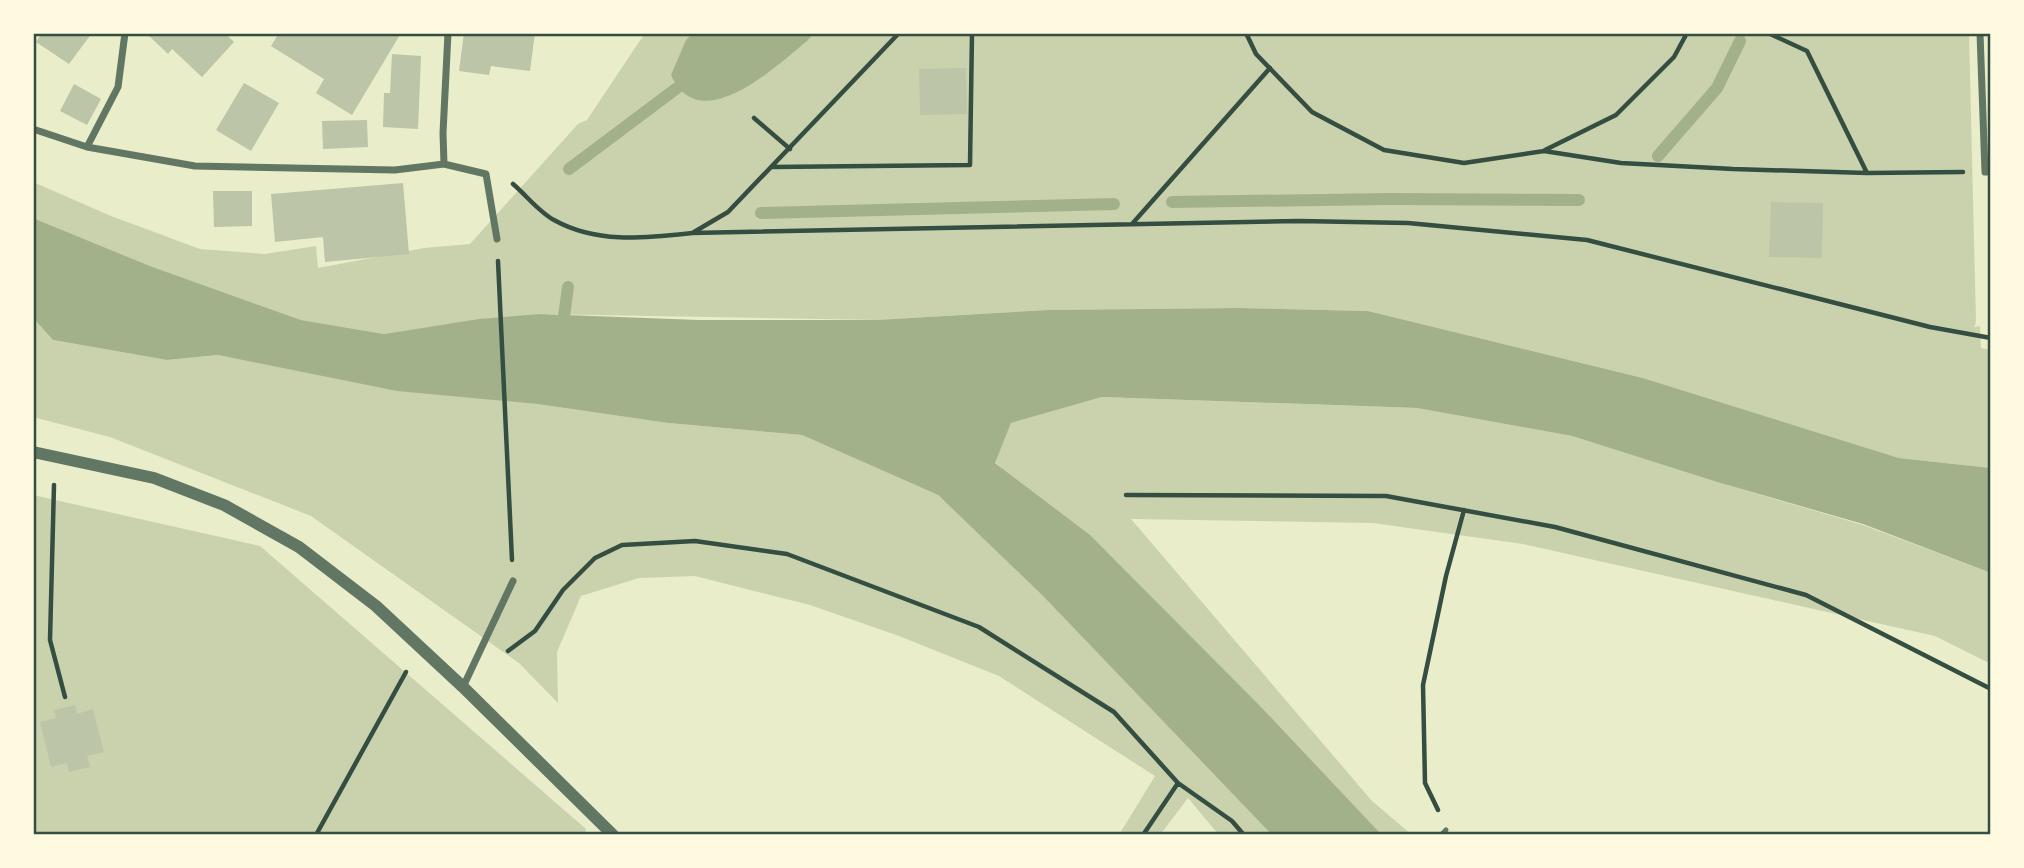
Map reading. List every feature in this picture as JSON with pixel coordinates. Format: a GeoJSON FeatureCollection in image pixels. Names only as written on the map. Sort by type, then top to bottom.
{"type":"FeatureCollection","features":[{"type":"Feature","properties":{"kind":"street"},"geometry":{"type":"LineString","coordinates":[[87,147],[118,88],[125,33]]}},
{"type":"Feature","properties":{"kind":"street"},"geometry":{"type":"LineString","coordinates":[[444,164],[448,33]]}},
{"type":"Feature","properties":{"kind":"street"},"geometry":{"type":"LineString","coordinates":[[1979,33],[1988,172]]}},
{"type":"Feature","properties":{"kind":"street"},"geometry":{"type":"LineString","coordinates":[[33,129],[87,147],[195,166],[395,170],[444,164],[485,174],[497,239]]}},
{"type":"Feature","properties":{"kind":"street"},"geometry":{"type":"LineString","coordinates":[[33,452],[154,478],[224,505],[299,548],[376,606],[420,646],[613,835]]}},
{"type":"Feature","properties":{"kind":"street"},"geometry":{"type":"LineString","coordinates":[[463,687],[513,580]]}},
{"type":"Feature","properties":{"kind":"path"},"geometry":{"type":"LineString","coordinates":[[692,233],[728,212],[899,33]]}},
{"type":"Feature","properties":{"kind":"path"},"geometry":{"type":"LineString","coordinates":[[772,167],[970,165],[972,33]]}},
{"type":"Feature","properties":{"kind":"path"},"geometry":{"type":"LineString","coordinates":[[1246,33],[1256,54],[1312,112],[1384,150],[1464,163],[1544,151],[1621,163],[1733,169],[1867,173],[1988,172]]}},
{"type":"Feature","properties":{"kind":"path"},"geometry":{"type":"LineString","coordinates":[[1544,151],[1616,114],[1674,57],[1687,33]]}},
{"type":"Feature","properties":{"kind":"path"},"geometry":{"type":"LineString","coordinates":[[1768,33],[1807,51],[1867,173]]}},
{"type":"Feature","properties":{"kind":"path"},"geometry":{"type":"LineString","coordinates":[[1132,224],[1270,68]]}},
{"type":"Feature","properties":{"kind":"path"},"geometry":{"type":"LineString","coordinates":[[754,118],[790,149]]}},
{"type":"Feature","properties":{"kind":"path"},"geometry":{"type":"LineString","coordinates":[[485,174],[507,178],[552,219],[601,237],[650,238],[692,233],[1299,220],[1408,223],[1587,240],[1930,327],[1991,338]]}},
{"type":"Feature","properties":{"kind":"path"},"geometry":{"type":"LineString","coordinates":[[497,239],[513,580]]}},
{"type":"Feature","properties":{"kind":"path"},"geometry":{"type":"LineString","coordinates":[[56,456],[50,640],[65,697]]}},
{"type":"Feature","properties":{"kind":"path"},"geometry":{"type":"LineString","coordinates":[[1126,495],[1386,496],[1555,527],[1806,595],[1991,689]]}},
{"type":"Feature","properties":{"kind":"path"},"geometry":{"type":"LineString","coordinates":[[1444,832],[1425,783],[1423,685],[1446,576],[1464,510]]}},
{"type":"Feature","properties":{"kind":"path"},"geometry":{"type":"LineString","coordinates":[[504,654],[535,631],[563,590],[595,558],[622,545],[695,541],[787,554],[979,627],[1114,712],[1178,783],[1231,821],[1244,835]]}},
{"type":"Feature","properties":{"kind":"path"},"geometry":{"type":"LineString","coordinates":[[316,835],[420,646]]}},
{"type":"Feature","properties":{"kind":"path"},"geometry":{"type":"LineString","coordinates":[[1143,835],[1178,783]]}},
{"type":"Feature","properties":{"kind":"shaded area"},"geometry":{"type":"Polygon","coordinates":[[[645,33],[1969,33],[1974,327],[1980,326],[1981,348],[1991,350],[1991,468],[1899,458],[1643,378],[1368,311],[1238,308],[1048,310],[876,320],[539,314],[384,334],[301,320],[150,266],[33,218],[33,182],[111,216],[200,249],[265,254],[316,246],[318,268],[424,248],[470,244],[578,124],[587,120],[645,33]]]}},
{"type":"Feature","properties":{"kind":"shaded area"},"geometry":{"type":"Polygon","coordinates":[[[693,33],[814,33],[758,80],[738,92],[718,99],[700,100],[684,93],[671,75],[686,40],[693,33]]]}},
{"type":"Feature","properties":{"kind":"shaded area"},"geometry":{"type":"Polygon","coordinates":[[[33,218],[150,266],[301,320],[384,334],[479,319],[539,314],[699,320],[876,320],[1048,310],[1238,308],[1368,311],[1643,378],[1899,458],[1991,468],[1991,573],[1863,524],[1572,436],[1417,408],[1102,397],[1011,423],[995,463],[1090,535],[1264,710],[1382,835],[1272,835],[1043,596],[938,495],[802,435],[668,423],[537,404],[397,391],[218,355],[167,360],[53,340],[33,318],[33,218]]]}},
{"type":"Feature","properties":{"kind":"shaded area"},"geometry":{"type":"Polygon","coordinates":[[[33,318],[53,340],[167,360],[218,355],[386,388],[537,404],[668,423],[802,435],[938,495],[1043,596],[1272,835],[1219,835],[1188,798],[1160,835],[1119,835],[1155,776],[999,676],[899,636],[810,605],[695,576],[639,578],[581,596],[557,652],[558,703],[519,663],[311,516],[110,437],[33,417],[33,318]]]}},
{"type":"Feature","properties":{"kind":"shaded area"},"geometry":{"type":"Polygon","coordinates":[[[1102,397],[1417,408],[1572,436],[1863,525],[1991,573],[1991,664],[1935,636],[1523,544],[1373,523],[1131,519],[1372,801],[1412,835],[1382,835],[1264,710],[995,462],[1011,423],[1102,397]]]}},
{"type":"Feature","properties":{"kind":"shaded area"},"geometry":{"type":"Polygon","coordinates":[[[33,495],[260,546],[586,829],[584,835],[33,835],[33,495]]]}},
{"type":"Feature","properties":{"kind":"building"},"geometry":{"type":"Polygon","coordinates":[[[42,33],[92,33],[69,64],[36,42],[42,33]]]}},
{"type":"Feature","properties":{"kind":"building"},"geometry":{"type":"Polygon","coordinates":[[[146,33],[225,33],[234,42],[202,77],[172,49],[168,54],[146,33]]]}},
{"type":"Feature","properties":{"kind":"building"},"geometry":{"type":"Polygon","coordinates":[[[279,33],[401,33],[352,115],[316,93],[324,79],[271,46],[279,33]]]}},
{"type":"Feature","properties":{"kind":"building"},"geometry":{"type":"Polygon","coordinates":[[[464,33],[535,33],[530,71],[491,66],[489,75],[459,71],[464,33]]]}},
{"type":"Feature","properties":{"kind":"building"},"geometry":{"type":"Polygon","coordinates":[[[392,54],[421,56],[418,129],[383,127],[384,93],[390,93],[392,54]]]}},
{"type":"Feature","properties":{"kind":"building"},"geometry":{"type":"Polygon","coordinates":[[[966,68],[967,114],[920,115],[919,69],[966,68]]]}},
{"type":"Feature","properties":{"kind":"building"},"geometry":{"type":"Polygon","coordinates":[[[244,83],[279,103],[251,151],[216,130],[244,83]]]}},
{"type":"Feature","properties":{"kind":"building"},"geometry":{"type":"Polygon","coordinates":[[[74,84],[101,99],[87,125],[60,111],[74,84]]]}},
{"type":"Feature","properties":{"kind":"building"},"geometry":{"type":"Polygon","coordinates":[[[367,120],[368,147],[323,149],[322,121],[367,120]]]}},
{"type":"Feature","properties":{"kind":"building"},"geometry":{"type":"Polygon","coordinates":[[[403,183],[409,254],[325,262],[323,237],[275,242],[271,194],[403,183]]]}},
{"type":"Feature","properties":{"kind":"building"},"geometry":{"type":"Polygon","coordinates":[[[213,191],[252,191],[252,226],[214,227],[213,191]]]}},
{"type":"Feature","properties":{"kind":"building"},"geometry":{"type":"Polygon","coordinates":[[[1771,202],[1823,203],[1822,258],[1769,257],[1771,202]]]}},
{"type":"Feature","properties":{"kind":"building"},"geometry":{"type":"Polygon","coordinates":[[[75,705],[77,714],[93,709],[104,752],[87,756],[90,767],[69,772],[67,763],[51,767],[40,722],[56,718],[54,710],[75,705]]]}},
{"type":"Feature","properties":{"kind":"waterway"},"geometry":{"type":"LineString","coordinates":[[1658,156],[1717,88],[1740,41]]}},
{"type":"Feature","properties":{"kind":"waterway"},"geometry":{"type":"LineString","coordinates":[[569,169],[677,88]]}},
{"type":"Feature","properties":{"kind":"waterway"},"geometry":{"type":"LineString","coordinates":[[1172,202],[1579,200]]}},
{"type":"Feature","properties":{"kind":"waterway"},"geometry":{"type":"LineString","coordinates":[[761,213],[1114,204]]}},
{"type":"Feature","properties":{"kind":"waterway"},"geometry":{"type":"LineString","coordinates":[[562,331],[568,287]]}}]}
